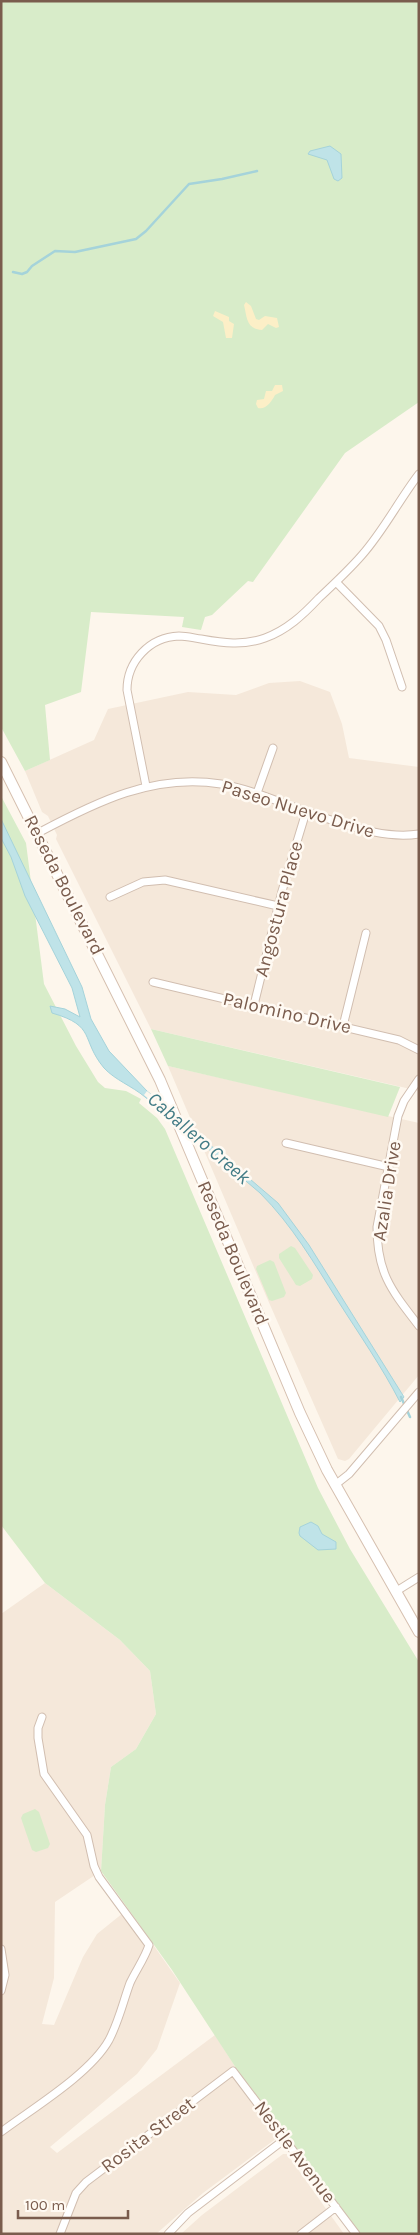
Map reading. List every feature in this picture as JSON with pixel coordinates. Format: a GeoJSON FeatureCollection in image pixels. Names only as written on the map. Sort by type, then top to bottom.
{"type":"FeatureCollection","features":[{"type":"Feature","properties":{"kind":"main road","name":"Reseda Boulevard"},"geometry":{"type":"LineString","coordinates":[[1,762],[129,1016],[174,1114],[300,1413],[335,1485],[419,1632]]}},
{"type":"Feature","properties":{"kind":"street"},"geometry":{"type":"LineString","coordinates":[[146,786],[127,690],[127,679],[140,654],[153,643],[166,638],[180,636],[227,644],[263,639],[281,632],[299,619],[371,544],[419,474]]}},
{"type":"Feature","properties":{"kind":"street"},"geometry":{"type":"LineString","coordinates":[[336,582],[379,626],[386,640],[402,687]]}},
{"type":"Feature","properties":{"kind":"street"},"geometry":{"type":"LineString","coordinates":[[256,793],[273,748]]}},
{"type":"Feature","properties":{"kind":"street","name":"Paseo Nuevo Drive"},"geometry":{"type":"LineString","coordinates":[[38,833],[98,802],[146,786],[176,781],[221,784],[256,793],[358,829],[383,834],[419,834]]}},
{"type":"Feature","properties":{"kind":"street","name":"Angostura Place"},"geometry":{"type":"LineString","coordinates":[[254,1005],[278,906],[306,812]]}},
{"type":"Feature","properties":{"kind":"street"},"geometry":{"type":"LineString","coordinates":[[110,897],[143,882],[165,880],[278,906]]}},
{"type":"Feature","properties":{"kind":"street"},"geometry":{"type":"LineString","coordinates":[[343,1026],[366,933]]}},
{"type":"Feature","properties":{"kind":"street","name":"Palomino Drive"},"geometry":{"type":"LineString","coordinates":[[153,982],[399,1040],[419,1050]]}},
{"type":"Feature","properties":{"kind":"street","name":"Azalia Drive"},"geometry":{"type":"LineString","coordinates":[[419,1079],[404,1101],[398,1116],[377,1227],[377,1246],[382,1270],[389,1288],[419,1326]]}},
{"type":"Feature","properties":{"kind":"street"},"geometry":{"type":"LineString","coordinates":[[286,1143],[389,1167]]}},
{"type":"Feature","properties":{"kind":"street"},"geometry":{"type":"LineString","coordinates":[[335,1485],[349,1474],[419,1392]]}},
{"type":"Feature","properties":{"kind":"street"},"geometry":{"type":"LineString","coordinates":[[395,1592],[419,1577]]}},
{"type":"Feature","properties":{"kind":"street"},"geometry":{"type":"LineString","coordinates":[[1,2132],[79,2074],[108,2042],[119,2018],[130,1982],[148,1948],[148,1942],[96,1872],[84,1830],[47,1781],[38,1738],[38,1728],[42,1717]]}},
{"type":"Feature","properties":{"kind":"street"},"geometry":{"type":"LineString","coordinates":[[1,1949],[5,1975],[1,1991]]}},
{"type":"Feature","properties":{"kind":"street","name":"Nestle Avenue"},"geometry":{"type":"LineString","coordinates":[[233,2071],[356,2234]]}},
{"type":"Feature","properties":{"kind":"street","name":"Rosita Street"},"geometry":{"type":"LineString","coordinates":[[60,2234],[76,2194],[86,2182],[233,2071]]}},
{"type":"Feature","properties":{"kind":"street"},"geometry":{"type":"LineString","coordinates":[[168,2234],[188,2213],[285,2139]]}},
{"type":"Feature","properties":{"kind":"street"},"geometry":{"type":"LineString","coordinates":[[301,2234],[336,2207]]}},
{"type":"Feature","properties":{"kind":"shaded area"},"geometry":{"type":"Polygon","coordinates":[[[300,681],[330,692],[342,724],[349,758],[419,767],[419,1091],[151,1029],[56,839],[57,835],[48,816],[42,812],[25,771],[94,740],[108,709],[188,692],[236,695],[269,683],[300,681]]]}},
{"type":"Feature","properties":{"kind":"shaded area"},"geometry":{"type":"Polygon","coordinates":[[[168,1066],[419,1123],[419,1375],[349,1459],[345,1461],[338,1459],[168,1066]]]}},
{"type":"Feature","properties":{"kind":"shaded area"},"geometry":{"type":"Polygon","coordinates":[[[45,1583],[120,1640],[150,1671],[156,1714],[136,1749],[111,1767],[105,1805],[101,1871],[55,1902],[54,1978],[42,2024],[54,2025],[83,1957],[97,1934],[128,1909],[180,1983],[157,2049],[137,2074],[50,2147],[57,2153],[215,2035],[236,2068],[285,2132],[203,2193],[156,2234],[1,2234],[1,1614],[45,1583]]]}},
{"type":"Feature","properties":{"kind":"shaded area"},"geometry":{"type":"Polygon","coordinates":[[[283,2154],[287,2154],[344,2234],[181,2234],[202,2215],[283,2154]]]}},
{"type":"Feature","properties":{"kind":"green space"},"geometry":{"type":"Polygon","coordinates":[[[1,1],[419,1],[419,402],[345,453],[253,582],[248,581],[212,615],[205,617],[201,630],[182,627],[184,617],[91,612],[81,692],[45,705],[50,760],[25,771],[1,727],[1,1]]]}},
{"type":"Feature","properties":{"kind":"green space"},"geometry":{"type":"Polygon","coordinates":[[[1,796],[26,843],[44,984],[76,1046],[98,1082],[105,1088],[126,1091],[141,1099],[139,1103],[157,1118],[165,1129],[318,1488],[350,1549],[419,1662],[419,2234],[361,2234],[236,2068],[172,1970],[101,1871],[105,1805],[111,1767],[136,1749],[156,1714],[150,1671],[120,1640],[45,1583],[1,1525],[1,796]]]}},
{"type":"Feature","properties":{"kind":"green space"},"geometry":{"type":"Polygon","coordinates":[[[151,1029],[400,1087],[388,1117],[168,1066],[151,1029]]]}},
{"type":"Feature","properties":{"kind":"green space"},"geometry":{"type":"Polygon","coordinates":[[[291,1246],[295,1248],[313,1275],[312,1279],[300,1286],[296,1285],[279,1258],[279,1254],[291,1246]]]}},
{"type":"Feature","properties":{"kind":"green space"},"geometry":{"type":"Polygon","coordinates":[[[270,1260],[274,1262],[286,1293],[284,1297],[272,1301],[269,1300],[256,1269],[257,1266],[270,1260]]]}},
{"type":"Feature","properties":{"kind":"green space"},"geometry":{"type":"Polygon","coordinates":[[[35,1809],[39,1812],[50,1844],[48,1848],[36,1852],[32,1850],[21,1818],[23,1814],[35,1809]]]}},
{"type":"Feature","properties":{"kind":"sand"},"geometry":{"type":"Polygon","coordinates":[[[246,302],[251,306],[256,319],[259,320],[265,316],[277,318],[279,327],[276,328],[268,324],[262,330],[250,325],[244,305],[246,302]]]}},
{"type":"Feature","properties":{"kind":"sand"},"geometry":{"type":"Polygon","coordinates":[[[215,311],[229,317],[229,321],[234,324],[232,338],[226,338],[223,322],[213,316],[215,311]]]}},
{"type":"Feature","properties":{"kind":"sand"},"geometry":{"type":"Polygon","coordinates":[[[275,385],[282,385],[283,391],[275,395],[266,406],[258,408],[257,400],[264,399],[266,391],[272,391],[275,385]]]}},
{"type":"Feature","properties":{"kind":"water"},"geometry":{"type":"Polygon","coordinates":[[[330,146],[341,154],[342,178],[338,181],[334,179],[327,160],[308,154],[310,151],[330,146]]]}},
{"type":"Feature","properties":{"kind":"water"},"geometry":{"type":"Polygon","coordinates":[[[1,819],[82,987],[91,1019],[109,1051],[147,1091],[278,1203],[309,1245],[404,1397],[400,1402],[378,1363],[311,1259],[272,1205],[174,1120],[140,1093],[108,1072],[97,1058],[82,1028],[66,1018],[52,1013],[50,1006],[65,1009],[80,1017],[72,988],[25,896],[11,857],[1,838],[1,819]]]}},
{"type":"Feature","properties":{"kind":"water"},"geometry":{"type":"Polygon","coordinates":[[[311,1522],[318,1526],[322,1534],[336,1542],[336,1549],[318,1550],[300,1536],[300,1527],[311,1522]]]}},
{"type":"Feature","properties":{"kind":"pier"},"geometry":{"type":"Polygon","coordinates":[[[147,1091],[205,1140],[202,1144],[144,1095],[147,1091]]]}},
{"type":"Feature","properties":{"kind":"waterway"},"geometry":{"type":"LineString","coordinates":[[13,272],[22,274],[27,272],[32,266],[55,251],[75,252],[136,239],[146,231],[189,184],[257,171]]}},
{"type":"Feature","properties":{"kind":"waterway","name":"Caballero Creek"},"geometry":{"type":"LineString","coordinates":[[401,1397],[410,1417]]}}]}
